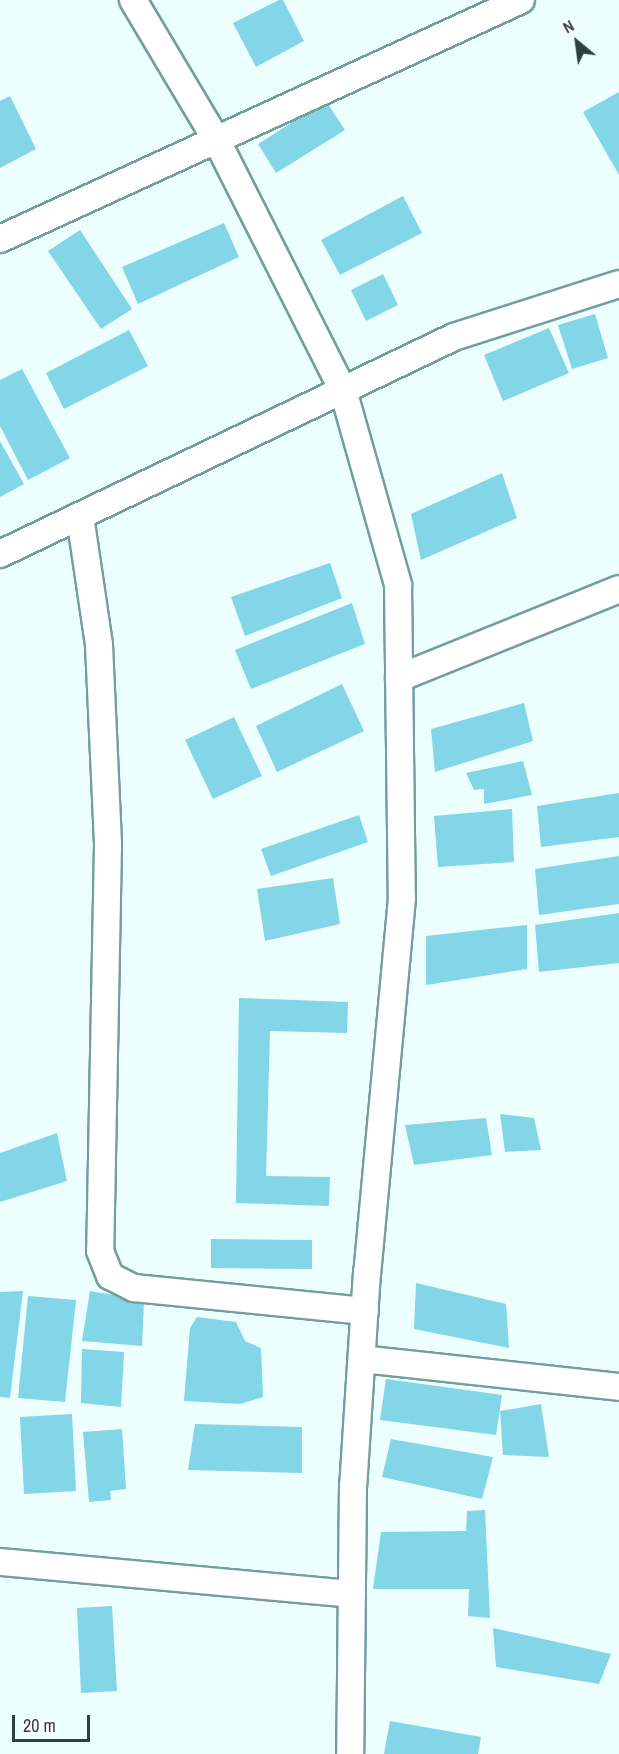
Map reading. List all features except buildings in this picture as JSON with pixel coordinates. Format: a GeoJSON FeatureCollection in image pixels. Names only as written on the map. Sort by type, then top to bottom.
{"type":"FeatureCollection","features":[{"type":"Feature","properties":{"kind":"street"},"geometry":{"type":"LineString","coordinates":[[133,0],[217,141],[343,390],[398,585],[402,898],[365,1311],[353,1486],[350,1754]]}},
{"type":"Feature","properties":{"kind":"street"},"geometry":{"type":"LineString","coordinates":[[0,239],[521,0]]}},
{"type":"Feature","properties":{"kind":"street"},"geometry":{"type":"LineString","coordinates":[[0,554],[454,337],[619,287]]}},
{"type":"Feature","properties":{"kind":"street"},"geometry":{"type":"LineString","coordinates":[[80,516],[99,645],[108,845],[100,1251],[110,1276],[134,1288],[365,1311]]}},
{"type":"Feature","properties":{"kind":"street"},"geometry":{"type":"LineString","coordinates":[[399,678],[619,589]]}},
{"type":"Feature","properties":{"kind":"street"},"geometry":{"type":"LineString","coordinates":[[362,1359],[619,1387]]}},
{"type":"Feature","properties":{"kind":"street"},"geometry":{"type":"LineString","coordinates":[[0,1562],[352,1594]]}}]}
